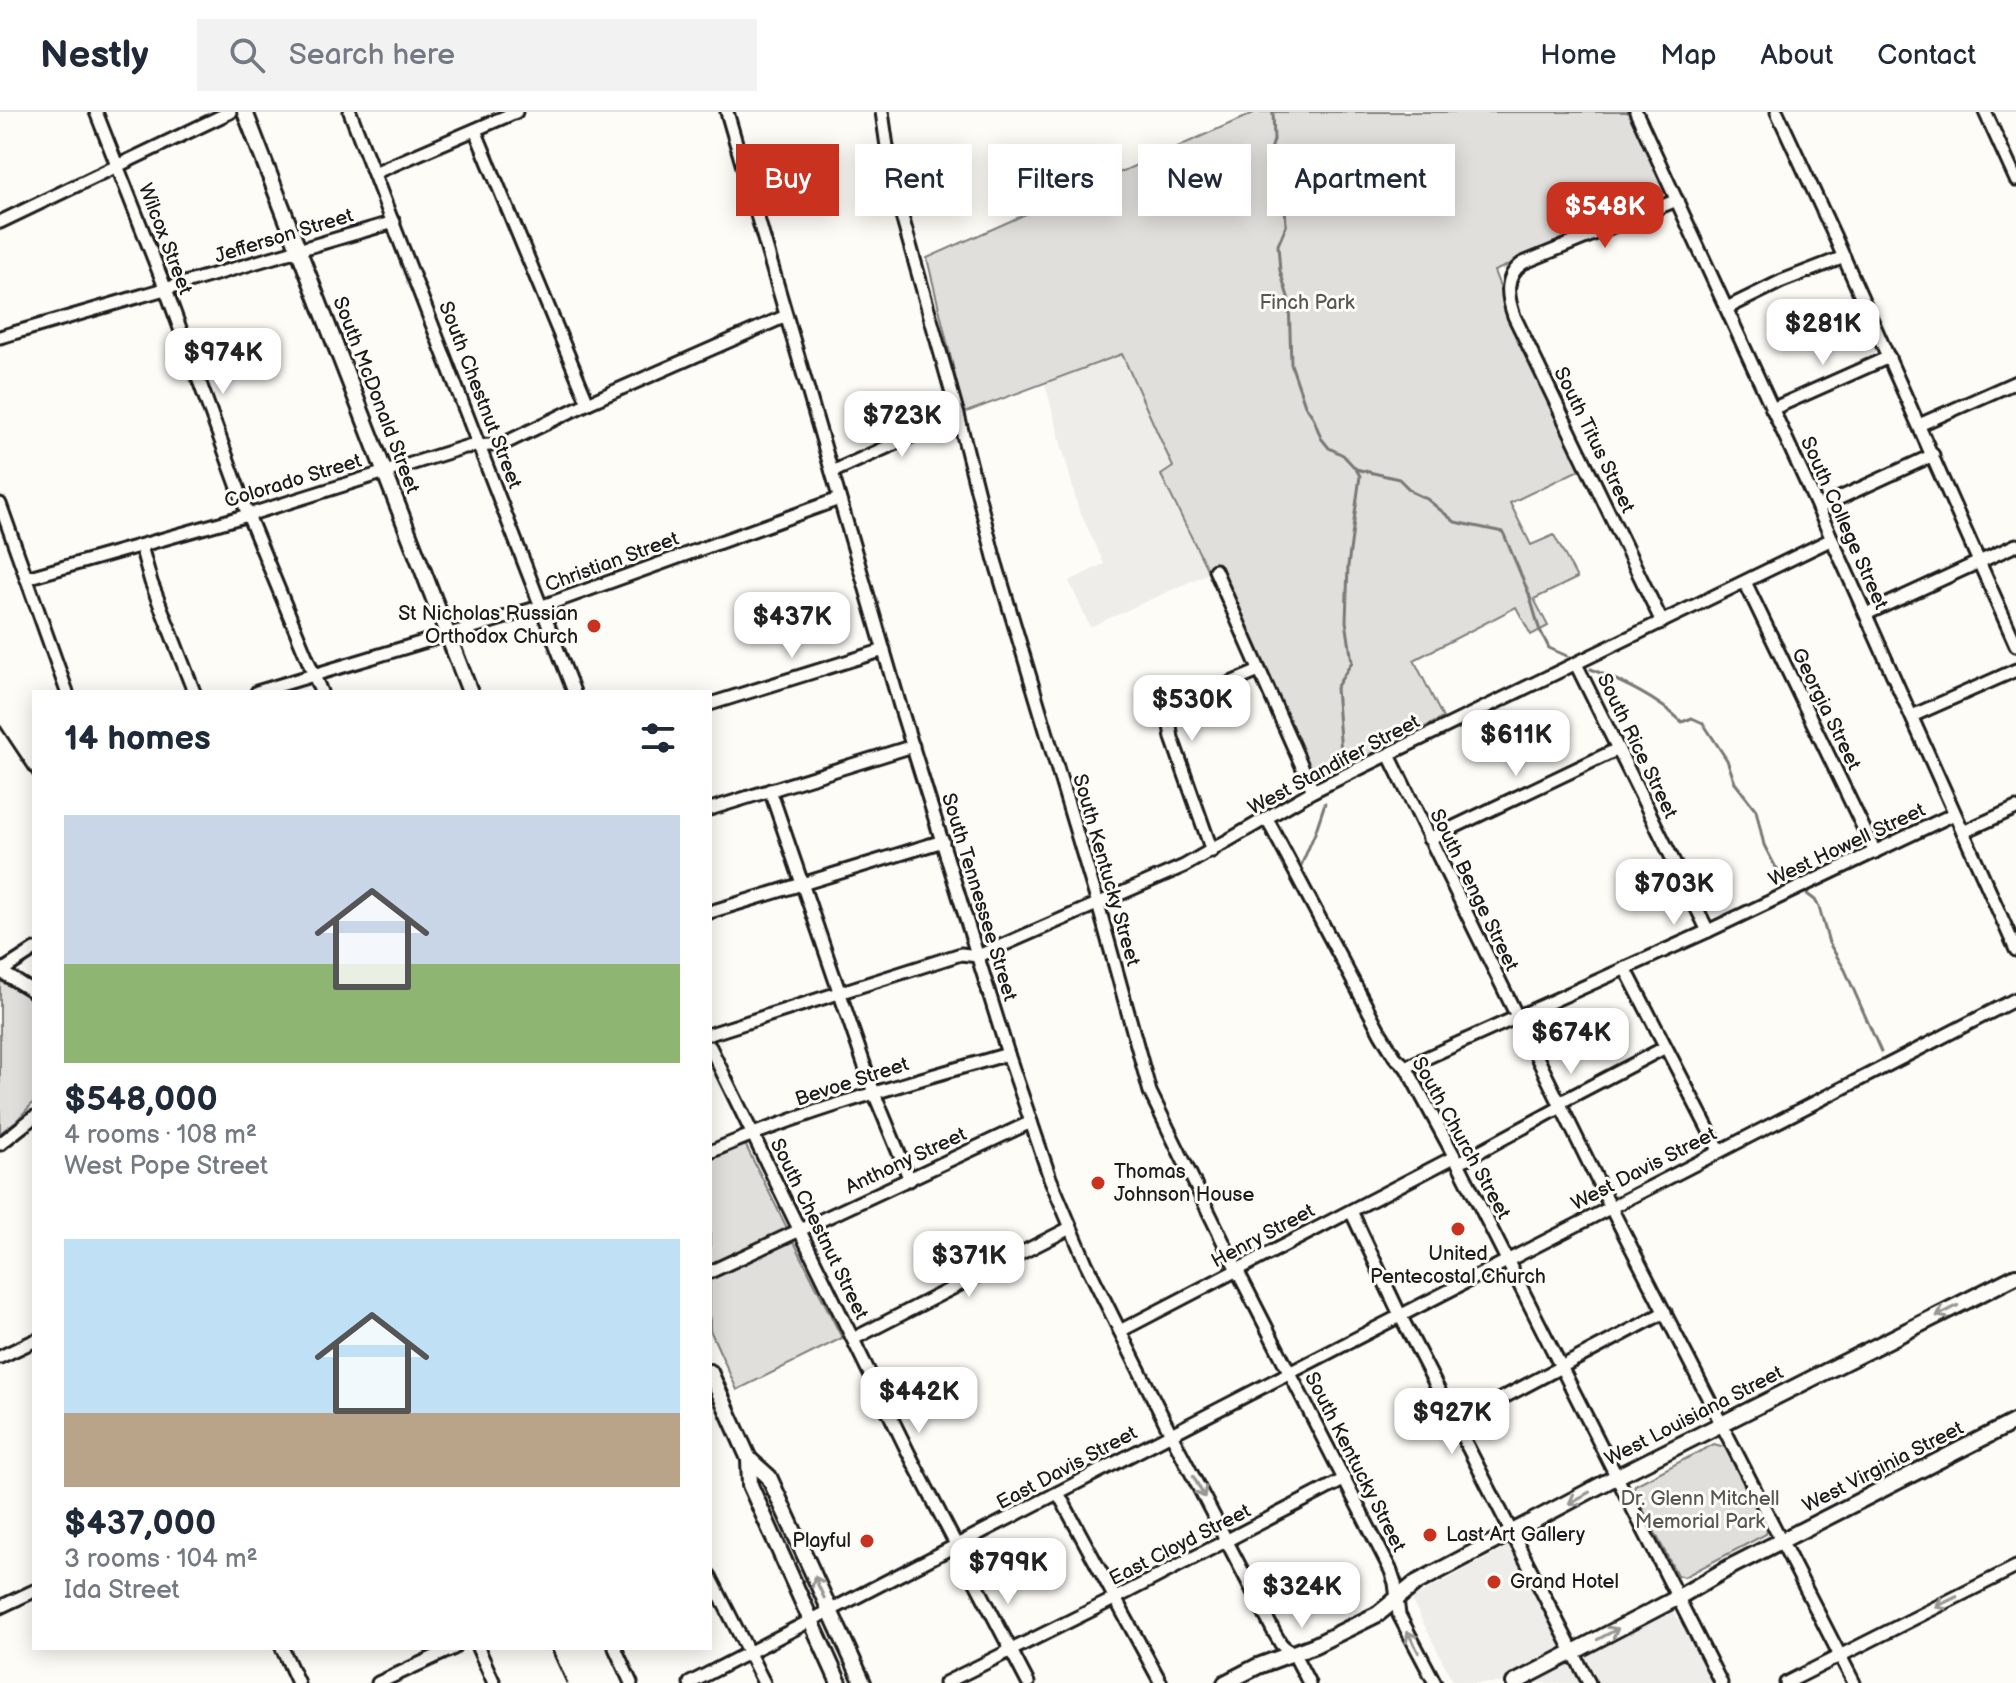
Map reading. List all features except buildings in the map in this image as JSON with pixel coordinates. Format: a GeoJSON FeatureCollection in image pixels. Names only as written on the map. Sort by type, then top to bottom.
{"type":"FeatureCollection","features":[{"type":"Feature","properties":{"kind":"main road","name":"South McDonald Street"},"geometry":{"type":"LineString","coordinates":[[245,112],[469,690]]}},
{"type":"Feature","properties":{"kind":"main road","name":"West Louisiana Street"},"geometry":{"type":"LineString","coordinates":[[1225,1683],[1378,1614],[1416,1583],[1616,1477],[2016,1276]]}},
{"type":"Feature","properties":{"kind":"main road"},"geometry":{"type":"LineString","coordinates":[[712,1376],[749,1459],[750,1485],[839,1683]]}},
{"type":"Feature","properties":{"kind":"main road","name":"West Virginia Street"},"geometry":{"type":"LineString","coordinates":[[1514,1683],[2016,1422]]}},
{"type":"Feature","properties":{"kind":"main road"},"geometry":{"type":"LineString","coordinates":[[749,1459],[769,1477],[863,1683]]}},
{"type":"Feature","properties":{"kind":"street","name":"Wilcox Street"},"geometry":{"type":"LineString","coordinates":[[96,112],[166,290],[248,515],[320,690]]}},
{"type":"Feature","properties":{"kind":"street"},"geometry":{"type":"LineString","coordinates":[[0,222],[230,112]]}},
{"type":"Feature","properties":{"kind":"street","name":"South Chestnut Street"},"geometry":{"type":"LineString","coordinates":[[350,112],[573,690]]}},
{"type":"Feature","properties":{"kind":"street"},"geometry":{"type":"LineString","coordinates":[[374,173],[516,112]]}},
{"type":"Feature","properties":{"kind":"street","name":"South Tennessee Street"},"geometry":{"type":"LineString","coordinates":[[727,112],[913,746],[1008,1054],[1070,1228],[1171,1434],[1275,1634],[1292,1654],[1309,1683]]}},
{"type":"Feature","properties":{"kind":"street","name":"South Kentucky Street"},"geometry":{"type":"LineString","coordinates":[[882,112],[892,181],[958,415],[994,557],[1098,904],[1150,1092],[1391,1571],[1402,1622],[1435,1683]]}},
{"type":"Feature","properties":{"kind":"street","name":"South College Street"},"geometry":{"type":"LineString","coordinates":[[1636,112],[1954,814],[2013,935],[2016,950]]}},
{"type":"Feature","properties":{"kind":"street"},"geometry":{"type":"LineString","coordinates":[[1777,112],[2016,645]]}},
{"type":"Feature","properties":{"kind":"street"},"geometry":{"type":"LineString","coordinates":[[1985,112],[2011,156],[2016,180]]}},
{"type":"Feature","properties":{"kind":"street"},"geometry":{"type":"LineString","coordinates":[[475,130],[588,403]]}},
{"type":"Feature","properties":{"kind":"street","name":"South Titus Street"},"geometry":{"type":"LineString","coordinates":[[1662,622],[1514,316],[1508,281],[1513,271],[1523,263],[1677,200]]}},
{"type":"Feature","properties":{"kind":"street","name":"Jefferson Street"},"geometry":{"type":"LineString","coordinates":[[0,337],[394,222]]}},
{"type":"Feature","properties":{"kind":"street"},"geometry":{"type":"LineString","coordinates":[[1727,308],[1782,281],[1844,257]]}},
{"type":"Feature","properties":{"kind":"street","name":"Colorado Street"},"geometry":{"type":"LineString","coordinates":[[26,578],[248,515],[465,447],[503,444],[786,316]]}},
{"type":"Feature","properties":{"kind":"street"},"geometry":{"type":"LineString","coordinates":[[1772,409],[1889,357]]}},
{"type":"Feature","properties":{"kind":"street"},"geometry":{"type":"LineString","coordinates":[[1919,425],[2016,382]]}},
{"type":"Feature","properties":{"kind":"street"},"geometry":{"type":"LineString","coordinates":[[832,472],[958,415]]}},
{"type":"Feature","properties":{"kind":"street"},"geometry":{"type":"LineString","coordinates":[[1818,508],[1933,455]]}},
{"type":"Feature","properties":{"kind":"street","name":"Christian Street"},"geometry":{"type":"LineString","coordinates":[[263,690],[543,606],[839,499]]}},
{"type":"Feature","properties":{"kind":"street"},"geometry":{"type":"LineString","coordinates":[[0,504],[66,690]]}},
{"type":"Feature","properties":{"kind":"street","name":"West Standifer Street"},"geometry":{"type":"LineString","coordinates":[[712,1033],[961,954],[978,956],[1098,904],[1184,866],[1313,791],[1832,539]]}},
{"type":"Feature","properties":{"kind":"street"},"geometry":{"type":"LineString","coordinates":[[1866,614],[2016,545]]}},
{"type":"Feature","properties":{"kind":"street"},"geometry":{"type":"LineString","coordinates":[[141,546],[151,582],[193,690]]}},
{"type":"Feature","properties":{"kind":"street"},"geometry":{"type":"LineString","coordinates":[[1215,570],[1313,791]]}},
{"type":"Feature","properties":{"kind":"street","name":"Georgia Street"},"geometry":{"type":"LineString","coordinates":[[1745,582],[1875,852]]}},
{"type":"Feature","properties":{"kind":"street"},"geometry":{"type":"LineString","coordinates":[[712,703],[884,650]]}},
{"type":"Feature","properties":{"kind":"street","name":"South Rice Street"},"geometry":{"type":"LineString","coordinates":[[1576,664],[1708,931]]}},
{"type":"Feature","properties":{"kind":"street"},"geometry":{"type":"LineString","coordinates":[[1912,716],[2016,670]]}},
{"type":"Feature","properties":{"kind":"street"},"geometry":{"type":"LineString","coordinates":[[1212,851],[1172,738],[1168,713],[1183,703],[1259,671]]}},
{"type":"Feature","properties":{"kind":"street"},"geometry":{"type":"LineString","coordinates":[[712,808],[913,746]]}},
{"type":"Feature","properties":{"kind":"street"},"geometry":{"type":"LineString","coordinates":[[1429,839],[1618,749]]}},
{"type":"Feature","properties":{"kind":"street","name":"South Benge Street"},"geometry":{"type":"LineString","coordinates":[[1389,755],[1610,1206],[1854,1683]]}},
{"type":"Feature","properties":{"kind":"street"},"geometry":{"type":"LineString","coordinates":[[770,790],[874,1093],[910,1180]]}},
{"type":"Feature","properties":{"kind":"street"},"geometry":{"type":"LineString","coordinates":[[1963,832],[2016,808]]}},
{"type":"Feature","properties":{"kind":"street","name":"West Howell Street"},"geometry":{"type":"LineString","coordinates":[[1406,1067],[1708,931],[1954,814]]}},
{"type":"Feature","properties":{"kind":"street","name":"South Church Street"},"geometry":{"type":"LineString","coordinates":[[1267,819],[1381,1034],[1395,1057],[1406,1067],[1456,1160],[1721,1683]]}},
{"type":"Feature","properties":{"kind":"street"},"geometry":{"type":"LineString","coordinates":[[712,911],[943,841]]}},
{"type":"Feature","properties":{"kind":"street"},"geometry":{"type":"LineString","coordinates":[[32,951],[0,972],[32,991]]}},
{"type":"Feature","properties":{"kind":"street"},"geometry":{"type":"LineString","coordinates":[[1625,968],[1719,1150]]}},
{"type":"Feature","properties":{"kind":"street","name":"West Davis Street"},"geometry":{"type":"LineString","coordinates":[[1290,1374],[1610,1206],[2016,999]]}},
{"type":"Feature","properties":{"kind":"street"},"geometry":{"type":"LineString","coordinates":[[1456,1160],[1664,1048]]}},
{"type":"Feature","properties":{"kind":"street","name":"South Chestnut Street"},"geometry":{"type":"LineString","coordinates":[[712,1051],[853,1339],[1028,1683]]}},
{"type":"Feature","properties":{"kind":"street","name":"Bevoe Street"},"geometry":{"type":"LineString","coordinates":[[712,1151],[752,1133],[1008,1054]]}},
{"type":"Feature","properties":{"kind":"street"},"geometry":{"type":"LineString","coordinates":[[0,1144],[32,1119]]}},
{"type":"Feature","properties":{"kind":"street","name":"Anthony Street"},"geometry":{"type":"LineString","coordinates":[[712,1271],[1031,1122]]}},
{"type":"Feature","properties":{"kind":"street","name":"Henry Street"},"geometry":{"type":"LineString","coordinates":[[1120,1331],[1422,1174],[1456,1160]]}},
{"type":"Feature","properties":{"kind":"street"},"geometry":{"type":"LineString","coordinates":[[1351,1211],[1401,1317],[1589,1683]]}},
{"type":"Feature","properties":{"kind":"street"},"geometry":{"type":"LineString","coordinates":[[853,1339],[1070,1228]]}},
{"type":"Feature","properties":{"kind":"street"},"geometry":{"type":"LineString","coordinates":[[1455,1423],[1665,1312]]}},
{"type":"Feature","properties":{"kind":"street"},"geometry":{"type":"LineString","coordinates":[[0,1357],[32,1342]]}},
{"type":"Feature","properties":{"kind":"street","name":"East Davis Street"},"geometry":{"type":"LineString","coordinates":[[690,1683],[1290,1374]]}},
{"type":"Feature","properties":{"kind":"street","name":"East Cloyd Street"},"geometry":{"type":"LineString","coordinates":[[945,1683],[1345,1479]]}},
{"type":"Feature","properties":{"kind":"street"},"geometry":{"type":"LineString","coordinates":[[1058,1493],[1161,1683]]}},
{"type":"Feature","properties":{"kind":"street"},"geometry":{"type":"LineString","coordinates":[[1786,1683],[2016,1567]]}},
{"type":"Feature","properties":{"kind":"street"},"geometry":{"type":"LineString","coordinates":[[712,1580],[764,1683]]}},
{"type":"Feature","properties":{"kind":"street"},"geometry":{"type":"LineString","coordinates":[[0,1607],[32,1592]]}},
{"type":"Feature","properties":{"kind":"street"},"geometry":{"type":"LineString","coordinates":[[283,1650],[298,1683]]}},
{"type":"Feature","properties":{"kind":"street"},"geometry":{"type":"LineString","coordinates":[[378,1683],[450,1650]]}},
{"type":"Feature","properties":{"kind":"street"},"geometry":{"type":"LineString","coordinates":[[479,1650],[494,1683]]}},
{"type":"Feature","properties":{"kind":"street"},"geometry":{"type":"LineString","coordinates":[[616,1650],[631,1683]]}},
{"type":"Feature","properties":{"kind":"shaded area"},"geometry":{"type":"Polygon","coordinates":[[[1122,354],[1173,468],[1161,475],[1209,573],[1090,627],[1069,581],[1104,564],[1078,507],[1045,383],[1122,354]]]}},
{"type":"Feature","properties":{"kind":"shaded area"},"geometry":{"type":"Polygon","coordinates":[[[1513,1544],[1574,1663],[1673,1611],[1712,1683],[1454,1683],[1411,1599],[1513,1544]]]}},
{"type":"Feature","properties":{"kind":"green space","name":"Finch Park"},"geometry":{"type":"Polygon","coordinates":[[[1256,112],[1629,112],[1669,198],[1494,271],[1525,351],[1581,469],[1510,503],[1531,545],[1554,535],[1577,578],[1534,599],[1548,626],[1531,635],[1516,607],[1414,660],[1443,718],[1313,783],[1219,568],[1209,573],[1161,475],[1173,467],[1122,354],[964,413],[927,258],[1022,216],[1122,216],[1122,171],[1138,164],[1138,216],[1251,216],[1251,144],[1184,144],[1256,112]]]}},
{"type":"Feature","properties":{"kind":"green space"},"geometry":{"type":"Polygon","coordinates":[[[0,981],[32,999],[32,1104],[0,1133],[0,981]]]}},
{"type":"Feature","properties":{"kind":"green space"},"geometry":{"type":"Polygon","coordinates":[[[743,1140],[842,1338],[737,1390],[712,1334],[712,1154],[743,1140]]]}},
{"type":"Feature","properties":{"kind":"green space","name":"Dr. Glenn Mitchell Memorial Park"},"geometry":{"type":"Polygon","coordinates":[[[1714,1444],[1725,1447],[1767,1530],[1766,1534],[1684,1577],[1677,1575],[1633,1490],[1635,1485],[1714,1444]]]}},
{"type":"Feature","properties":{"kind":"waterway"},"geometry":{"type":"LineString","coordinates":[[1273,112],[1274,140],[1270,153],[1275,162],[1274,176],[1284,181],[1286,226],[1278,245],[1280,271],[1289,300],[1291,364],[1305,405],[1321,438],[1356,469],[1399,479],[1455,522],[1503,532],[1549,648],[1567,656]]}},
{"type":"Feature","properties":{"kind":"waterway"},"geometry":{"type":"LineString","coordinates":[[1342,765],[1336,688],[1352,662],[1346,621],[1348,566],[1360,476],[1356,469]]}},
{"type":"Feature","properties":{"kind":"waterway"},"geometry":{"type":"LineString","coordinates":[[1591,669],[1650,698],[1682,722],[1692,718],[1703,723],[1727,760],[1735,783],[1756,810],[1764,845],[1775,866],[1790,882]]}},
{"type":"Feature","properties":{"kind":"waterway"},"geometry":{"type":"LineString","coordinates":[[1300,868],[1325,803]]}},
{"type":"Feature","properties":{"kind":"waterway"},"geometry":{"type":"LineString","coordinates":[[1807,894],[1819,907],[1829,943],[1845,970],[1881,1052]]}},
{"type":"Feature","properties":{"kind":"railway"},"geometry":{"type":"LineString","coordinates":[[0,726],[32,774]]}},
{"type":"Feature","properties":{"kind":"railway"},"geometry":{"type":"LineString","coordinates":[[552,1650],[567,1683]]}},
{"type":"Feature","properties":{"kind":"place","name":"St Nicholas Russian Orthodox Church"},"geometry":{"type":"Point","coordinates":[594,626]}},
{"type":"Feature","properties":{"kind":"place","name":"Thomas Johnson House"},"geometry":{"type":"Point","coordinates":[1098,1183]}},
{"type":"Feature","properties":{"kind":"place","name":"United Pentecostal Church"},"geometry":{"type":"Point","coordinates":[1458,1229]}},
{"type":"Feature","properties":{"kind":"place","name":"Last Art Gallery"},"geometry":{"type":"Point","coordinates":[1430,1535]}},
{"type":"Feature","properties":{"kind":"place","name":"Playful"},"geometry":{"type":"Point","coordinates":[867,1541]}},
{"type":"Feature","properties":{"kind":"place","name":"Grand Hotel"},"geometry":{"type":"Point","coordinates":[1494,1582]}}]}
